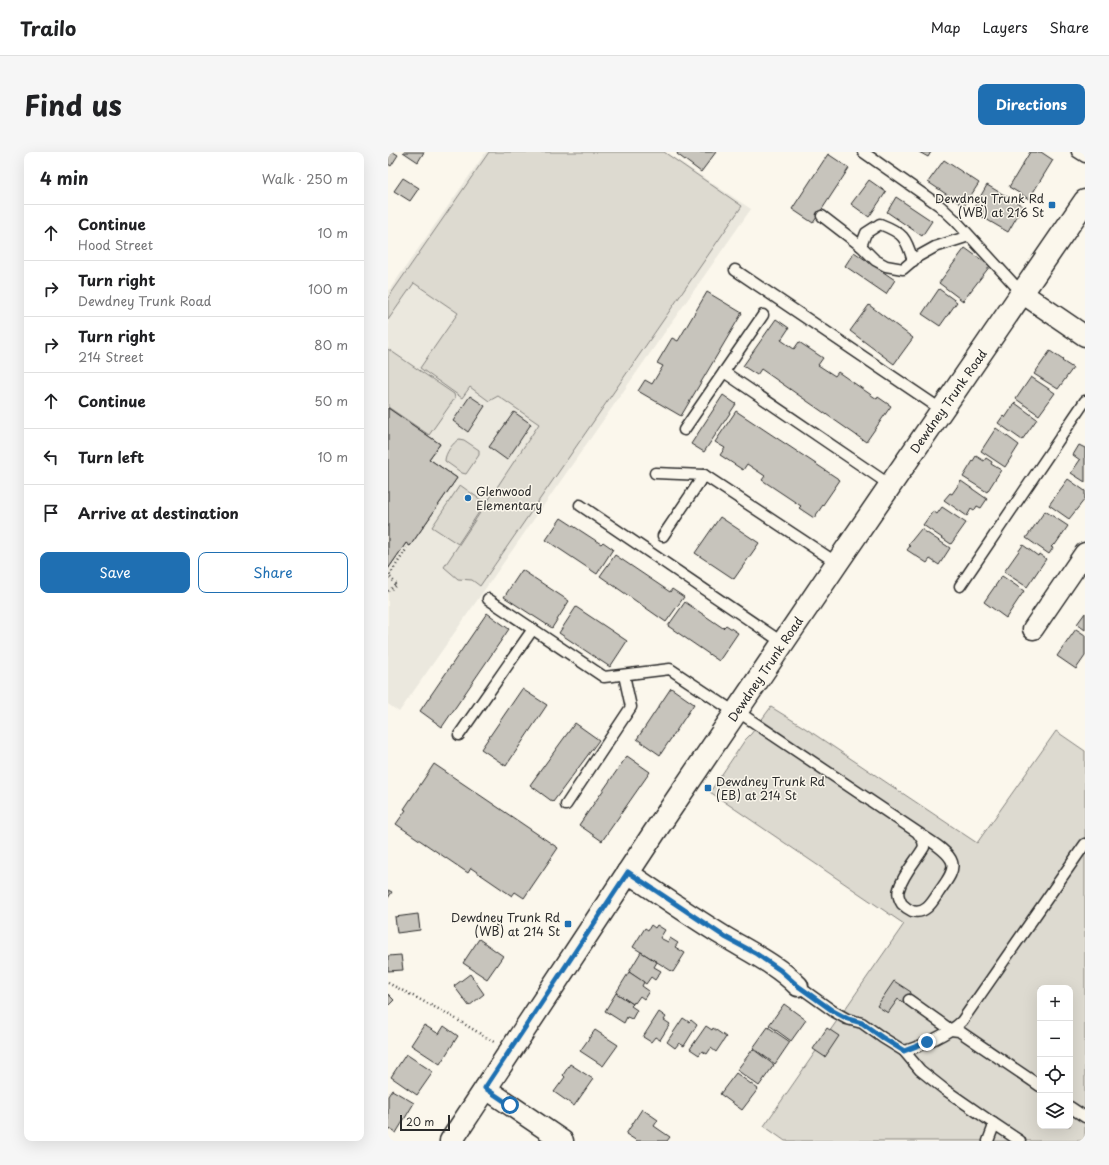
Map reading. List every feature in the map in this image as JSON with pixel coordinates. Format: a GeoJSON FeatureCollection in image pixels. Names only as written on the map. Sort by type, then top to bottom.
{"type":"FeatureCollection","features":[{"type":"Feature","properties":{"kind":"main road","name":"Dewdney Trunk Road"},"geometry":{"type":"LineString","coordinates":[[451,1141],[628,872],[890,485],[1085,201]]}},
{"type":"Feature","properties":{"kind":"street"},"geometry":{"type":"LineString","coordinates":[[1022,293],[1085,336]]}},
{"type":"Feature","properties":{"kind":"street"},"geometry":{"type":"LineString","coordinates":[[1033,629],[1085,553]]}},
{"type":"Feature","properties":{"kind":"street"},"geometry":{"type":"LineString","coordinates":[[628,872],[725,937],[755,953],[780,970],[798,986]]}},
{"type":"Feature","properties":{"kind":"street"},"geometry":{"type":"LineString","coordinates":[[485,1088],[563,1141]]}},
{"type":"Feature","properties":{"kind":"lane"},"geometry":{"type":"LineString","coordinates":[[862,152],[940,206],[1006,274],[1022,293]]}},
{"type":"Feature","properties":{"kind":"lane"},"geometry":{"type":"LineString","coordinates":[[1077,152],[1085,157]]}},
{"type":"Feature","properties":{"kind":"lane"},"geometry":{"type":"LineString","coordinates":[[822,216],[861,246],[874,260],[886,266],[903,269],[936,247],[969,236]]}},
{"type":"Feature","properties":{"kind":"lane"},"geometry":{"type":"LineString","coordinates":[[861,246],[866,233],[880,224],[896,230],[906,239],[913,261]]}},
{"type":"Feature","properties":{"kind":"lane"},"geometry":{"type":"LineString","coordinates":[[735,270],[942,410]]}},
{"type":"Feature","properties":{"kind":"lane"},"geometry":{"type":"LineString","coordinates":[[684,430],[763,315]]}},
{"type":"Feature","properties":{"kind":"lane"},"geometry":{"type":"LineString","coordinates":[[724,372],[890,485]]}},
{"type":"Feature","properties":{"kind":"lane"},"geometry":{"type":"LineString","coordinates":[[960,586],[1085,401]]}},
{"type":"Feature","properties":{"kind":"lane"},"geometry":{"type":"LineString","coordinates":[[655,473],[704,475],[837,563]]}},
{"type":"Feature","properties":{"kind":"lane"},"geometry":{"type":"LineString","coordinates":[[663,536],[704,475]]}},
{"type":"Feature","properties":{"kind":"lane"},"geometry":{"type":"LineString","coordinates":[[580,505],[783,643]]}},
{"type":"Feature","properties":{"kind":"lane"},"geometry":{"type":"LineString","coordinates":[[488,598],[604,677],[670,669],[917,832],[945,852],[949,856],[952,863],[951,872],[948,879],[928,908],[919,912],[904,906],[898,892],[903,880],[924,847],[923,841],[917,832]]}},
{"type":"Feature","properties":{"kind":"lane"},"geometry":{"type":"LineString","coordinates":[[460,735],[533,629]]}},
{"type":"Feature","properties":{"kind":"lane"},"geometry":{"type":"LineString","coordinates":[[566,805],[631,707],[624,675]]}},
{"type":"Feature","properties":{"kind":"lane"},"geometry":{"type":"LineString","coordinates":[[904,1051],[919,1046],[952,1030],[962,1021],[1085,844]]}},
{"type":"Feature","properties":{"kind":"lane"},"geometry":{"type":"LineString","coordinates":[[798,986],[833,1011],[848,1019],[862,1023],[904,1051],[920,1070],[944,1089],[1020,1141]]}},
{"type":"Feature","properties":{"kind":"lane"},"geometry":{"type":"LineString","coordinates":[[909,1000],[952,1030],[959,1031],[1037,1084]]}},
{"type":"Feature","properties":{"kind":"lane"},"geometry":{"type":"LineString","coordinates":[[1073,1109],[1085,1117]]}},
{"type":"Feature","properties":{"kind":"lane"},"geometry":{"type":"LineString","coordinates":[[988,1141],[993,1128],[993,1123]]}},
{"type":"Feature","properties":{"kind":"path"},"geometry":{"type":"LineString","coordinates":[[388,590],[398,585],[390,576],[407,548]]}},
{"type":"Feature","properties":{"kind":"path"},"geometry":{"type":"LineString","coordinates":[[388,983],[446,1013],[509,1052]]}},
{"type":"Feature","properties":{"kind":"shaded area","name":"Glenwood Elementary"},"geometry":{"type":"Polygon","coordinates":[[[486,152],[665,152],[751,209],[399,712],[388,704],[388,292],[486,152]]]}},
{"type":"Feature","properties":{"kind":"shaded area","name":"Glenwood Elementary"},"geometry":{"type":"Polygon","coordinates":[[[489,152],[664,152],[742,206],[480,586],[472,580],[458,579],[444,567],[539,424],[498,396],[489,401],[470,387],[462,398],[420,368],[458,313],[414,283],[388,320],[388,298],[489,152]]]}},
{"type":"Feature","properties":{"kind":"shaded area"},"geometry":{"type":"Polygon","coordinates":[[[388,349],[454,394],[455,398],[429,435],[388,407],[388,349]]]}},
{"type":"Feature","properties":{"kind":"shaded area"},"geometry":{"type":"Polygon","coordinates":[[[459,439],[464,440],[479,450],[479,455],[466,474],[462,473],[445,461],[446,455],[450,448],[459,439]]]}},
{"type":"Feature","properties":{"kind":"shaded area"},"geometry":{"type":"Polygon","coordinates":[[[460,485],[485,503],[458,544],[432,527],[460,485]]]}},
{"type":"Feature","properties":{"kind":"shaded area"},"geometry":{"type":"Polygon","coordinates":[[[771,707],[805,728],[977,843],[1056,731],[1085,751],[1085,1141],[785,1141],[764,1126],[904,924],[710,792],[745,740],[771,707]]]}},
{"type":"Feature","properties":{"kind":"building"},"geometry":{"type":"Polygon","coordinates":[[[388,152],[393,152],[398,155],[391,166],[388,164],[388,152]]]}},
{"type":"Feature","properties":{"kind":"building"},"geometry":{"type":"Polygon","coordinates":[[[403,152],[424,152],[418,162],[403,152]]]}},
{"type":"Feature","properties":{"kind":"building"},"geometry":{"type":"Polygon","coordinates":[[[678,152],[716,152],[701,172],[677,154],[678,152]]]}},
{"type":"Feature","properties":{"kind":"building"},"geometry":{"type":"Polygon","coordinates":[[[919,152],[931,152],[928,157],[919,152]]]}},
{"type":"Feature","properties":{"kind":"building"},"geometry":{"type":"Polygon","coordinates":[[[1030,152],[1041,152],[1053,160],[1029,199],[1009,187],[1030,152]]]}},
{"type":"Feature","properties":{"kind":"building"},"geometry":{"type":"Polygon","coordinates":[[[828,154],[849,168],[813,223],[792,209],[828,154]]]}},
{"type":"Feature","properties":{"kind":"building"},"geometry":{"type":"Polygon","coordinates":[[[944,160],[979,183],[964,206],[928,182],[944,160]]]}},
{"type":"Feature","properties":{"kind":"building"},"geometry":{"type":"Polygon","coordinates":[[[403,178],[419,188],[410,201],[394,191],[403,178]]]}},
{"type":"Feature","properties":{"kind":"building"},"geometry":{"type":"Polygon","coordinates":[[[869,180],[886,192],[869,217],[851,204],[869,180]]]}},
{"type":"Feature","properties":{"kind":"building"},"geometry":{"type":"Polygon","coordinates":[[[987,185],[1023,206],[1008,232],[972,211],[987,185]]]}},
{"type":"Feature","properties":{"kind":"building"},"geometry":{"type":"Polygon","coordinates":[[[896,197],[932,221],[922,236],[887,212],[896,197]]]}},
{"type":"Feature","properties":{"kind":"building"},"geometry":{"type":"Polygon","coordinates":[[[965,248],[990,266],[963,301],[939,283],[965,248]]]}},
{"type":"Feature","properties":{"kind":"building"},"geometry":{"type":"Polygon","coordinates":[[[854,252],[895,280],[886,294],[845,266],[854,252]]]}},
{"type":"Feature","properties":{"kind":"building"},"geometry":{"type":"Polygon","coordinates":[[[939,289],[957,302],[940,326],[922,314],[939,289]]]}},
{"type":"Feature","properties":{"kind":"building"},"geometry":{"type":"Polygon","coordinates":[[[707,292],[742,313],[681,416],[638,391],[645,380],[652,384],[663,366],[657,363],[672,338],[678,341],[707,292]]]}},
{"type":"Feature","properties":{"kind":"building"},"geometry":{"type":"Polygon","coordinates":[[[869,305],[913,338],[894,364],[850,331],[869,305]]]}},
{"type":"Feature","properties":{"kind":"building"},"geometry":{"type":"Polygon","coordinates":[[[776,319],[789,328],[781,340],[794,349],[799,342],[823,358],[818,365],[835,376],[838,372],[877,399],[878,397],[891,406],[866,442],[761,369],[757,375],[743,366],[776,319]]]}},
{"type":"Feature","properties":{"kind":"building"},"geometry":{"type":"Polygon","coordinates":[[[1050,351],[1073,368],[1058,389],[1034,374],[1050,351]]]}},
{"type":"Feature","properties":{"kind":"building"},"geometry":{"type":"Polygon","coordinates":[[[1031,377],[1055,393],[1039,415],[1016,399],[1031,377]]]}},
{"type":"Feature","properties":{"kind":"building"},"geometry":{"type":"Polygon","coordinates":[[[723,395],[736,404],[704,452],[691,444],[723,395]]]}},
{"type":"Feature","properties":{"kind":"building"},"geometry":{"type":"Polygon","coordinates":[[[470,396],[485,406],[468,432],[453,421],[470,396]]]}},
{"type":"Feature","properties":{"kind":"building"},"geometry":{"type":"Polygon","coordinates":[[[1015,403],[1037,419],[1022,440],[998,423],[1003,416],[1005,418],[1015,403]]]}},
{"type":"Feature","properties":{"kind":"building","name":"Glenwood Elementary"},"geometry":{"type":"Polygon","coordinates":[[[388,408],[440,444],[429,459],[457,478],[410,546],[406,543],[388,569],[388,408]]]}},
{"type":"Feature","properties":{"kind":"building","name":"Glenwood Elementary"},"geometry":{"type":"Polygon","coordinates":[[[388,408],[440,444],[429,459],[457,478],[410,546],[406,543],[388,569],[388,408]]]}},
{"type":"Feature","properties":{"kind":"building"},"geometry":{"type":"Polygon","coordinates":[[[736,411],[840,480],[814,518],[799,508],[801,506],[762,480],[765,476],[747,464],[743,470],[720,455],[725,448],[715,442],[736,411]]]}},
{"type":"Feature","properties":{"kind":"building"},"geometry":{"type":"Polygon","coordinates":[[[514,412],[531,424],[507,460],[489,447],[514,412]]]}},
{"type":"Feature","properties":{"kind":"building"},"geometry":{"type":"Polygon","coordinates":[[[996,428],[1019,445],[1005,467],[981,451],[996,428]]]}},
{"type":"Feature","properties":{"kind":"building"},"geometry":{"type":"Polygon","coordinates":[[[1079,445],[1085,448],[1085,482],[1071,473],[1080,460],[1073,455],[1079,445]]]}},
{"type":"Feature","properties":{"kind":"building"},"geometry":{"type":"Polygon","coordinates":[[[976,456],[984,461],[986,458],[992,462],[991,464],[1001,470],[987,492],[963,477],[976,456]]]}},
{"type":"Feature","properties":{"kind":"building"},"geometry":{"type":"Polygon","coordinates":[[[1068,479],[1085,491],[1085,499],[1069,519],[1049,505],[1068,479]]]}},
{"type":"Feature","properties":{"kind":"building"},"geometry":{"type":"Polygon","coordinates":[[[961,481],[987,499],[981,508],[977,506],[974,511],[971,509],[967,516],[944,500],[950,493],[952,494],[961,481]]]}},
{"type":"Feature","properties":{"kind":"building"},"geometry":{"type":"Polygon","coordinates":[[[942,507],[966,523],[951,544],[923,525],[933,511],[937,514],[942,507]]]}},
{"type":"Feature","properties":{"kind":"building"},"geometry":{"type":"Polygon","coordinates":[[[1045,511],[1068,526],[1055,545],[1054,544],[1051,547],[1053,548],[1049,554],[1026,538],[1045,511]]]}},
{"type":"Feature","properties":{"kind":"building"},"geometry":{"type":"Polygon","coordinates":[[[720,517],[759,543],[734,579],[695,553],[720,517]]]}},
{"type":"Feature","properties":{"kind":"building"},"geometry":{"type":"Polygon","coordinates":[[[561,518],[601,544],[603,542],[613,549],[597,574],[546,540],[561,518]]]}},
{"type":"Feature","properties":{"kind":"building"},"geometry":{"type":"Polygon","coordinates":[[[921,529],[950,548],[939,565],[930,559],[927,563],[907,550],[910,546],[908,545],[921,529]]]}},
{"type":"Feature","properties":{"kind":"building"},"geometry":{"type":"Polygon","coordinates":[[[1023,545],[1038,556],[1039,554],[1046,559],[1027,587],[1004,572],[1023,545]]]}},
{"type":"Feature","properties":{"kind":"building"},"geometry":{"type":"Polygon","coordinates":[[[615,555],[670,592],[672,589],[684,597],[666,622],[600,576],[615,555]]]}},
{"type":"Feature","properties":{"kind":"building"},"geometry":{"type":"Polygon","coordinates":[[[522,570],[569,601],[552,628],[504,597],[522,570]]]}},
{"type":"Feature","properties":{"kind":"building"},"geometry":{"type":"Polygon","coordinates":[[[1002,576],[1024,591],[1006,618],[984,602],[1002,576]]]}},
{"type":"Feature","properties":{"kind":"building"},"geometry":{"type":"Polygon","coordinates":[[[685,602],[723,628],[726,625],[738,633],[719,661],[668,626],[685,602]]]}},
{"type":"Feature","properties":{"kind":"building"},"geometry":{"type":"Polygon","coordinates":[[[576,607],[627,641],[610,667],[559,633],[576,607]]]}},
{"type":"Feature","properties":{"kind":"building"},"geometry":{"type":"Polygon","coordinates":[[[487,613],[509,629],[442,727],[420,711],[487,613]]]}},
{"type":"Feature","properties":{"kind":"building"},"geometry":{"type":"Polygon","coordinates":[[[1085,613],[1085,630],[1077,624],[1085,613]]]}},
{"type":"Feature","properties":{"kind":"building"},"geometry":{"type":"Polygon","coordinates":[[[1076,629],[1085,635],[1085,656],[1076,669],[1057,656],[1076,629]]]}},
{"type":"Feature","properties":{"kind":"building"},"geometry":{"type":"Polygon","coordinates":[[[671,688],[694,704],[660,755],[637,739],[671,688]]]}},
{"type":"Feature","properties":{"kind":"building"},"geometry":{"type":"Polygon","coordinates":[[[522,689],[547,705],[506,766],[481,749],[522,689]]]}},
{"type":"Feature","properties":{"kind":"building"},"geometry":{"type":"Polygon","coordinates":[[[575,723],[599,740],[553,802],[530,785],[575,723]]]}},
{"type":"Feature","properties":{"kind":"building"},"geometry":{"type":"Polygon","coordinates":[[[627,756],[650,772],[602,841],[579,825],[627,756]]]}},
{"type":"Feature","properties":{"kind":"building"},"geometry":{"type":"Polygon","coordinates":[[[434,764],[558,848],[524,898],[515,892],[512,896],[471,868],[468,873],[396,824],[406,810],[404,809],[434,764]]]}},
{"type":"Feature","properties":{"kind":"building"},"geometry":{"type":"Polygon","coordinates":[[[388,890],[392,892],[388,898],[388,890]]]}},
{"type":"Feature","properties":{"kind":"building"},"geometry":{"type":"Polygon","coordinates":[[[418,914],[420,930],[397,933],[395,917],[418,914]]]}},
{"type":"Feature","properties":{"kind":"building"},"geometry":{"type":"Polygon","coordinates":[[[651,925],[655,928],[657,925],[665,930],[660,938],[668,942],[670,938],[678,943],[675,947],[685,953],[673,972],[633,947],[645,928],[648,930],[651,925]]]}},
{"type":"Feature","properties":{"kind":"building"},"geometry":{"type":"Polygon","coordinates":[[[479,939],[503,956],[487,979],[463,963],[479,939]]]}},
{"type":"Feature","properties":{"kind":"building"},"geometry":{"type":"Polygon","coordinates":[[[641,952],[657,962],[654,967],[661,971],[655,980],[651,977],[646,984],[629,972],[641,952]]]}},
{"type":"Feature","properties":{"kind":"building"},"geometry":{"type":"Polygon","coordinates":[[[401,955],[403,970],[388,971],[388,956],[401,955]]]}},
{"type":"Feature","properties":{"kind":"building"},"geometry":{"type":"Polygon","coordinates":[[[629,972],[644,982],[642,986],[649,991],[644,999],[640,996],[633,1004],[616,993],[629,972]]]}},
{"type":"Feature","properties":{"kind":"building"},"geometry":{"type":"Polygon","coordinates":[[[470,974],[484,994],[469,1006],[454,986],[470,974]]]}},
{"type":"Feature","properties":{"kind":"building"},"geometry":{"type":"Polygon","coordinates":[[[894,981],[911,992],[904,1003],[898,999],[888,1013],[877,1006],[894,981]]]}},
{"type":"Feature","properties":{"kind":"building"},"geometry":{"type":"Polygon","coordinates":[[[616,993],[633,1004],[631,1006],[637,1010],[632,1019],[627,1017],[624,1023],[605,1011],[616,993]]]}},
{"type":"Feature","properties":{"kind":"building"},"geometry":{"type":"Polygon","coordinates":[[[388,994],[394,1000],[388,1006],[388,994]]]}},
{"type":"Feature","properties":{"kind":"building"},"geometry":{"type":"Polygon","coordinates":[[[784,1004],[806,1020],[791,1041],[769,1025],[784,1004]]]}},
{"type":"Feature","properties":{"kind":"building"},"geometry":{"type":"Polygon","coordinates":[[[659,1012],[666,1017],[664,1020],[670,1024],[660,1040],[655,1037],[651,1042],[643,1037],[659,1012]]]}},
{"type":"Feature","properties":{"kind":"building"},"geometry":{"type":"Polygon","coordinates":[[[683,1018],[689,1022],[691,1020],[697,1025],[684,1046],[679,1043],[675,1048],[667,1042],[683,1018]]]}},
{"type":"Feature","properties":{"kind":"building"},"geometry":{"type":"Polygon","coordinates":[[[424,1025],[439,1034],[444,1026],[458,1036],[440,1064],[411,1045],[424,1025]]]}},
{"type":"Feature","properties":{"kind":"building"},"geometry":{"type":"Polygon","coordinates":[[[706,1026],[712,1030],[713,1028],[726,1037],[716,1052],[711,1048],[707,1054],[702,1051],[699,1055],[690,1049],[706,1026]]]}},
{"type":"Feature","properties":{"kind":"building"},"geometry":{"type":"Polygon","coordinates":[[[768,1027],[790,1042],[775,1064],[753,1048],[768,1027]]]}},
{"type":"Feature","properties":{"kind":"building"},"geometry":{"type":"Polygon","coordinates":[[[827,1028],[839,1036],[825,1057],[813,1049],[827,1028]]]}},
{"type":"Feature","properties":{"kind":"building"},"geometry":{"type":"Polygon","coordinates":[[[595,1030],[618,1045],[603,1066],[580,1051],[595,1030]]]}},
{"type":"Feature","properties":{"kind":"building"},"geometry":{"type":"Polygon","coordinates":[[[753,1049],[774,1065],[759,1086],[737,1070],[753,1049]]]}},
{"type":"Feature","properties":{"kind":"building"},"geometry":{"type":"Polygon","coordinates":[[[406,1054],[433,1072],[417,1095],[391,1077],[406,1054]]]}},
{"type":"Feature","properties":{"kind":"building"},"geometry":{"type":"Polygon","coordinates":[[[570,1064],[593,1079],[574,1106],[554,1092],[565,1077],[563,1075],[570,1064]]]}},
{"type":"Feature","properties":{"kind":"building"},"geometry":{"type":"Polygon","coordinates":[[[736,1073],[758,1089],[742,1110],[720,1094],[736,1073]]]}},
{"type":"Feature","properties":{"kind":"building"},"geometry":{"type":"Polygon","coordinates":[[[392,1090],[414,1103],[396,1133],[388,1128],[388,1096],[392,1090]]]}},
{"type":"Feature","properties":{"kind":"building"},"geometry":{"type":"Polygon","coordinates":[[[642,1109],[658,1120],[654,1126],[670,1137],[667,1141],[637,1141],[626,1134],[642,1109]]]}},
{"type":"Feature","properties":{"kind":"place","name":"Dewdney Trunk Rd (WB) at 216 St"},"geometry":{"type":"Point","coordinates":[1052,205]}},
{"type":"Feature","properties":{"kind":"place","name":"Glenwood Elementary"},"geometry":{"type":"Point","coordinates":[468,498]}},
{"type":"Feature","properties":{"kind":"place","name":"Dewdney Trunk Rd (EB) at 214 St"},"geometry":{"type":"Point","coordinates":[708,788]}},
{"type":"Feature","properties":{"kind":"place","name":"Dewdney Trunk Rd (WB) at 214 St"},"geometry":{"type":"Point","coordinates":[568,924]}},
{"type":"Feature","properties":{"kind":"route"},"geometry":{"type":"LineString","coordinates":[[510,1105],[485,1088],[628,872],[725,937],[755,953],[788,976],[811,996],[838,1014],[862,1023],[904,1051],[927,1042]]}}]}
